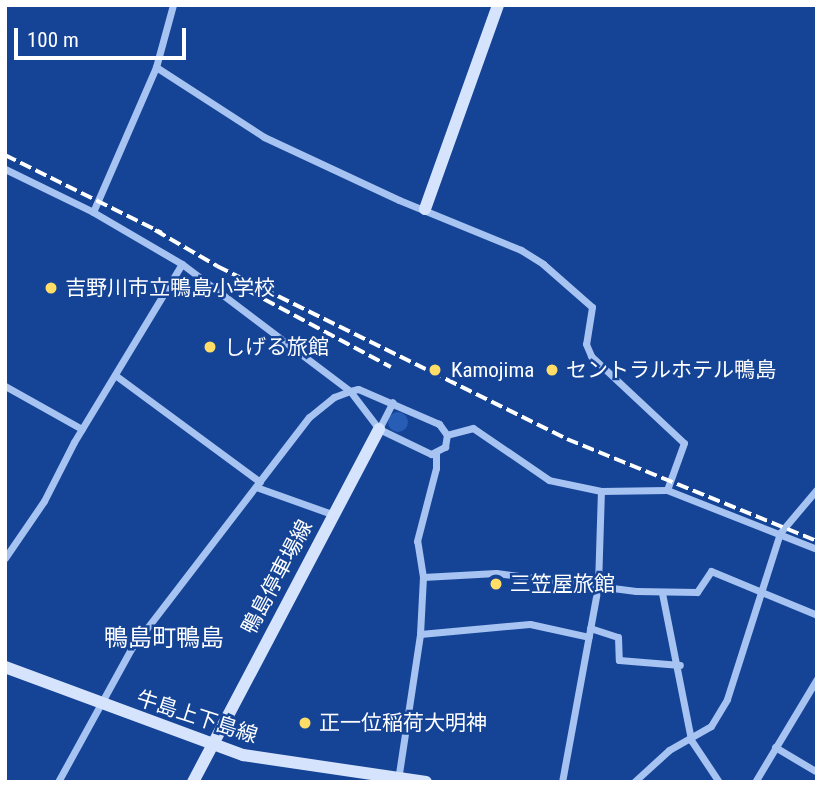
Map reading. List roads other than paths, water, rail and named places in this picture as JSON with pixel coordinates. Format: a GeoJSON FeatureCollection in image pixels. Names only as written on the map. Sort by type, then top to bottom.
{"type":"FeatureCollection","features":[{"type":"Feature","properties":{"kind":"main road"},"geometry":{"type":"LineString","coordinates":[[425,209],[498,5]]}},
{"type":"Feature","properties":{"kind":"main road","name":"鴨島停車場線"},"geometry":{"type":"LineString","coordinates":[[193,782],[379,429]]}},
{"type":"Feature","properties":{"kind":"main road","name":"牛島上下島線"},"geometry":{"type":"LineString","coordinates":[[5,667],[102,706],[243,755],[398,780],[426,782]]}},
{"type":"Feature","properties":{"kind":"street"},"geometry":{"type":"LineString","coordinates":[[93,212],[156,67],[173,5]]}},
{"type":"Feature","properties":{"kind":"street"},"geometry":{"type":"LineString","coordinates":[[156,67],[264,137],[521,250],[589,302],[594,313],[586,344],[591,356],[683,439],[667,490]]}},
{"type":"Feature","properties":{"kind":"street"},"geometry":{"type":"LineString","coordinates":[[5,169],[93,212],[182,264],[350,391],[379,429],[427,454],[436,454],[445,447],[447,435],[439,424],[393,402],[350,391],[309,417],[131,649],[58,782]]}},
{"type":"Feature","properties":{"kind":"street"},"geometry":{"type":"LineString","coordinates":[[5,558],[44,501],[82,429],[182,264]]}},
{"type":"Feature","properties":{"kind":"street"},"geometry":{"type":"LineString","coordinates":[[116,375],[258,484],[332,514]]}},
{"type":"Feature","properties":{"kind":"street"},"geometry":{"type":"LineString","coordinates":[[5,386],[82,429]]}},
{"type":"Feature","properties":{"kind":"street"},"geometry":{"type":"LineString","coordinates":[[379,429],[393,402]]}},
{"type":"Feature","properties":{"kind":"street"},"geometry":{"type":"LineString","coordinates":[[447,435],[473,428],[549,480],[601,491],[667,490],[817,549]]}},
{"type":"Feature","properties":{"kind":"street"},"geometry":{"type":"LineString","coordinates":[[398,780],[420,634],[423,577],[416,541],[436,468],[436,454]]}},
{"type":"Feature","properties":{"kind":"street"},"geometry":{"type":"LineString","coordinates":[[634,782],[669,750],[691,740],[711,726],[727,699],[779,536],[817,489]]}},
{"type":"Feature","properties":{"kind":"street"},"geometry":{"type":"LineString","coordinates":[[562,782],[598,585],[601,491]]}},
{"type":"Feature","properties":{"kind":"street"},"geometry":{"type":"LineString","coordinates":[[423,577],[496,573],[662,593],[697,593],[712,571],[817,615]]}},
{"type":"Feature","properties":{"kind":"street"},"geometry":{"type":"LineString","coordinates":[[662,593],[680,666],[691,740],[719,782]]}},
{"type":"Feature","properties":{"kind":"street"},"geometry":{"type":"LineString","coordinates":[[420,634],[530,624],[589,637]]}},
{"type":"Feature","properties":{"kind":"street"},"geometry":{"type":"LineString","coordinates":[[590,628],[618,637],[619,660],[680,666]]}},
{"type":"Feature","properties":{"kind":"street"},"geometry":{"type":"LineString","coordinates":[[755,782],[817,679]]}},
{"type":"Feature","properties":{"kind":"street"},"geometry":{"type":"LineString","coordinates":[[775,747],[817,772]]}},
{"type":"Feature","properties":{"kind":"railway"},"geometry":{"type":"LineString","coordinates":[[5,155],[162,233]]}},
{"type":"Feature","properties":{"kind":"railway"},"geometry":{"type":"LineString","coordinates":[[155,230],[217,266],[567,439],[817,541]]}},
{"type":"Feature","properties":{"kind":"railway"},"geometry":{"type":"LineString","coordinates":[[249,291],[391,367]]}},
{"type":"Feature","properties":{"kind":"place","name":"吉野川市立鴨島小学校"},"geometry":{"type":"Point","coordinates":[51,288]}},
{"type":"Feature","properties":{"kind":"place","name":"しげる旅館"},"geometry":{"type":"Point","coordinates":[210,347]}},
{"type":"Feature","properties":{"kind":"place","name":"Kamojima"},"geometry":{"type":"Point","coordinates":[435,370]}},
{"type":"Feature","properties":{"kind":"place","name":"セントラルホテル鴨島"},"geometry":{"type":"Point","coordinates":[552,370]}},
{"type":"Feature","properties":{"kind":"place","name":"三笠屋旅館"},"geometry":{"type":"Point","coordinates":[496,584]}},
{"type":"Feature","properties":{"kind":"place","name":"正一位稲荷大明神"},"geometry":{"type":"Point","coordinates":[305,723]}},
{"type":"Feature","properties":{"kind":"district","name":"鴨島町鴨島"},"geometry":{"type":"Point","coordinates":[164,639]}}]}
